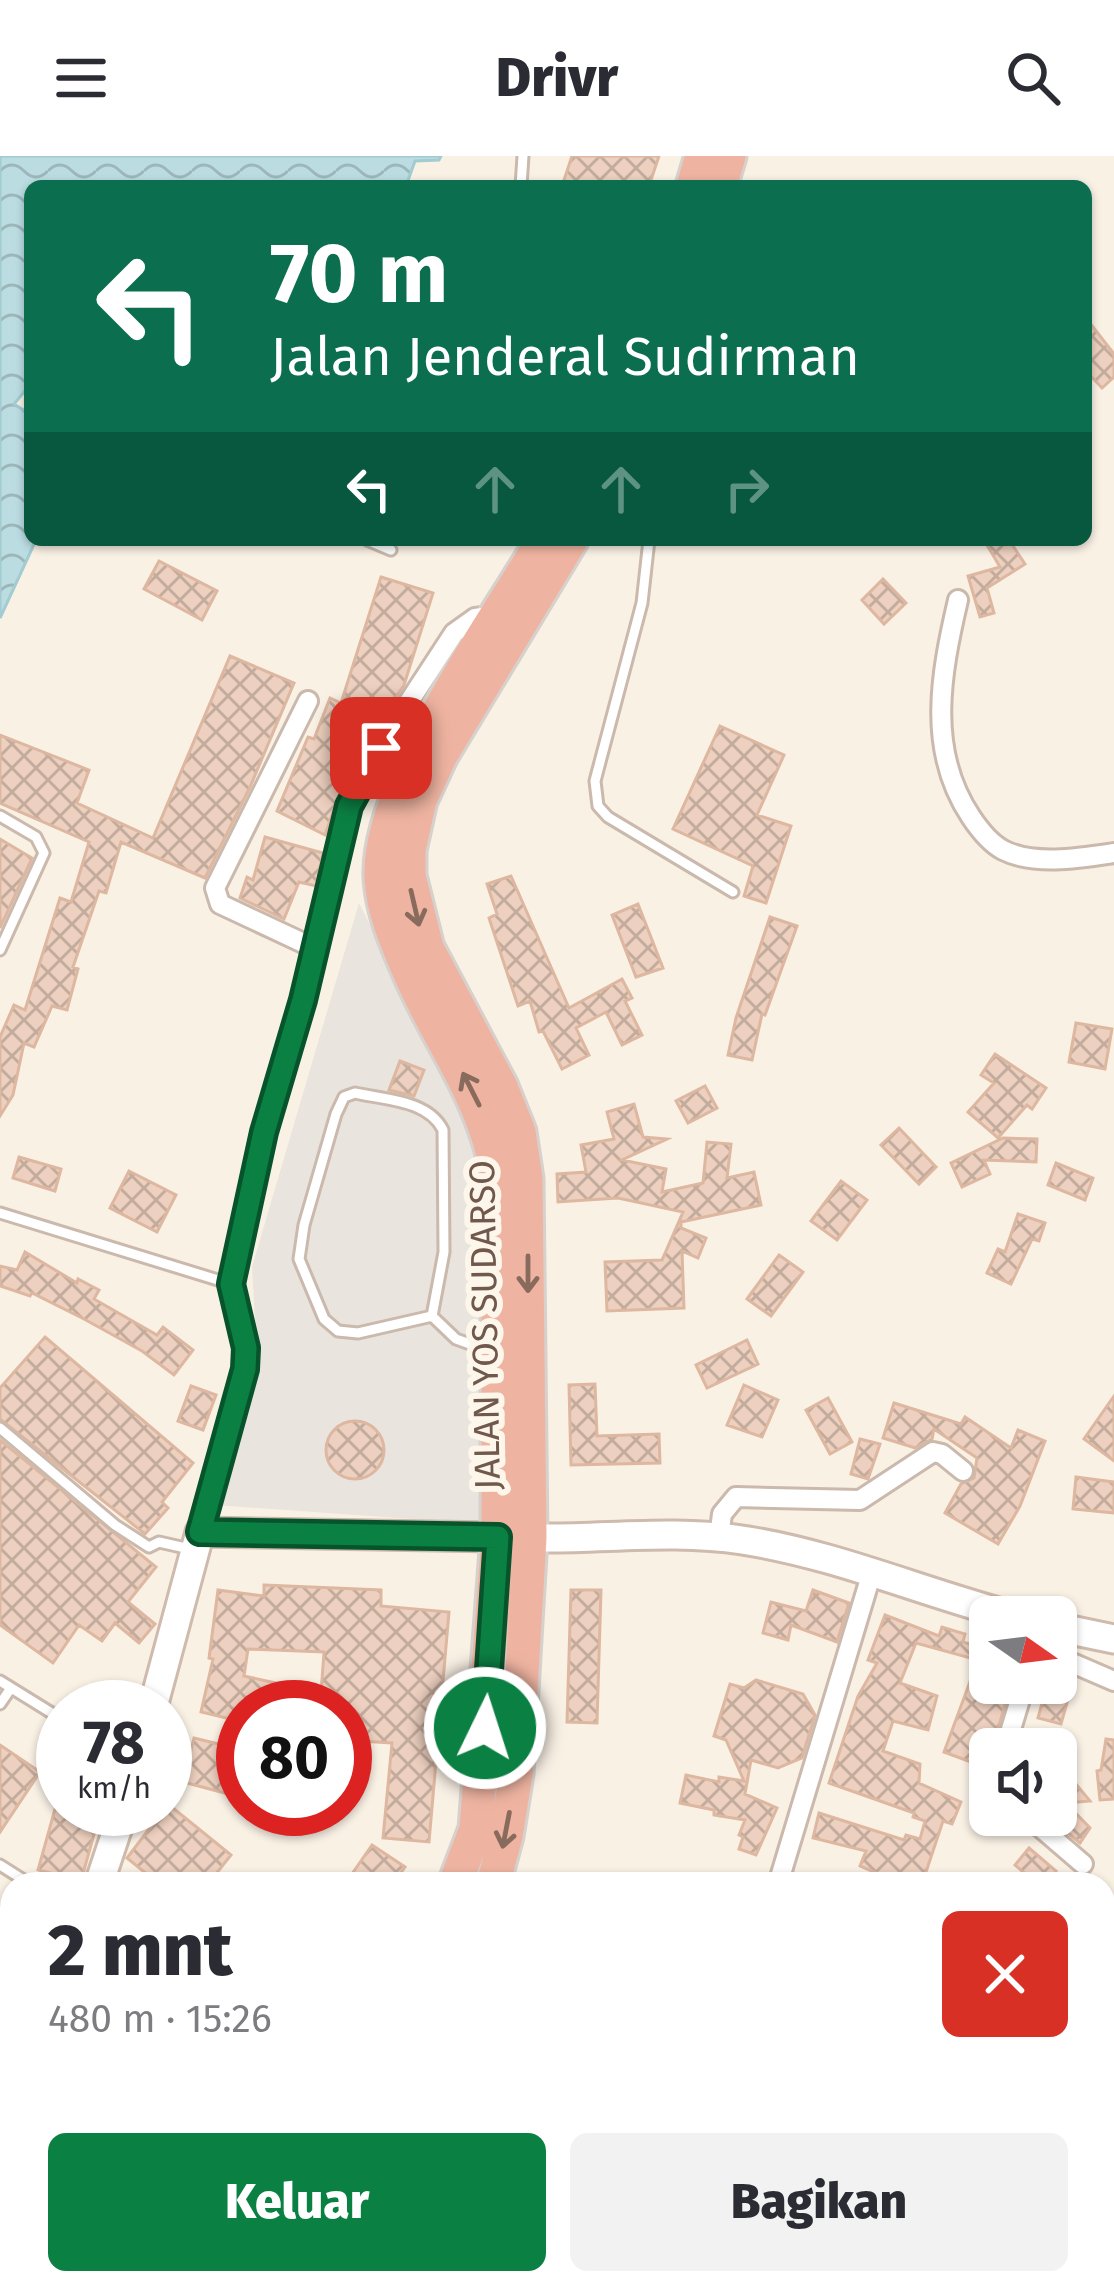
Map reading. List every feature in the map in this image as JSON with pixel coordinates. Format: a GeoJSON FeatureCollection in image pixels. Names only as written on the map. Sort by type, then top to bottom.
{"type":"FeatureCollection","features":[{"type":"Feature","properties":{"kind":"highway","name":"JALAN YOS SUDARSO"},"geometry":{"type":"LineString","coordinates":[[514,1537],[526,1474],[528,1232],[519,1132],[501,1087],[427,948],[409,876],[409,850],[420,800],[540,546]]}},
{"type":"Feature","properties":{"kind":"highway","name":"JALAN YOS SUDARSO"},"geometry":{"type":"LineString","coordinates":[[498,1872],[516,1774],[514,1537],[500,1353],[498,1176],[478,1100],[423,1004],[394,938],[381,874],[387,827],[442,707],[566,546]]}},
{"type":"Feature","properties":{"kind":"highway"},"geometry":{"type":"LineString","coordinates":[[460,1872],[476,1829],[514,1537]]}},
{"type":"Feature","properties":{"kind":"main road"},"geometry":{"type":"LineString","coordinates":[[160,1680],[198,1541],[719,1538],[872,1573],[969,1605]]}},
{"type":"Feature","properties":{"kind":"main road"},"geometry":{"type":"LineString","coordinates":[[1077,1631],[1114,1639]]}},
{"type":"Feature","properties":{"kind":"main road"},"geometry":{"type":"LineString","coordinates":[[103,1872],[115,1836]]}},
{"type":"Feature","properties":{"kind":"street"},"geometry":{"type":"LineString","coordinates":[[958,600],[945,655],[940,733],[962,803],[979,830],[1003,850],[1052,859],[1114,854]]}},
{"type":"Feature","properties":{"kind":"street"},"geometry":{"type":"LineString","coordinates":[[198,1541],[245,1369],[246,1348],[231,1284],[264,1132],[349,806],[454,633],[475,618],[509,620]]}},
{"type":"Feature","properties":{"kind":"street"},"geometry":{"type":"LineString","coordinates":[[308,701],[215,888],[220,904],[314,948]]}},
{"type":"Feature","properties":{"kind":"street"},"geometry":{"type":"LineString","coordinates":[[719,1538],[722,1514],[736,1497],[860,1500],[933,1452],[963,1471]]}},
{"type":"Feature","properties":{"kind":"street"},"geometry":{"type":"LineString","coordinates":[[782,1872],[872,1573]]}},
{"type":"Feature","properties":{"kind":"street"},"geometry":{"type":"LineString","coordinates":[[1077,1665],[1114,1681]]}},
{"type":"Feature","properties":{"kind":"street"},"geometry":{"type":"LineString","coordinates":[[1050,1836],[1083,1864]]}},
{"type":"Feature","properties":{"kind":"lane"},"geometry":{"type":"LineString","coordinates":[[381,546],[391,550]]}},
{"type":"Feature","properties":{"kind":"lane"},"geometry":{"type":"LineString","coordinates":[[648,546],[642,603],[598,756],[595,797],[608,817],[733,892]]}},
{"type":"Feature","properties":{"kind":"lane"},"geometry":{"type":"LineString","coordinates":[[0,816],[36,837],[44,854],[0,950]]}},
{"type":"Feature","properties":{"kind":"lane"},"geometry":{"type":"LineString","coordinates":[[355,1093],[423,1108],[436,1115],[443,1130],[444,1252],[432,1316],[358,1333],[338,1331],[324,1319],[308,1285],[299,1258],[304,1225],[344,1097],[355,1093]]}},
{"type":"Feature","properties":{"kind":"lane"},"geometry":{"type":"LineString","coordinates":[[0,1213],[231,1284]]}},
{"type":"Feature","properties":{"kind":"lane"},"geometry":{"type":"LineString","coordinates":[[432,1316],[456,1340],[500,1353]]}},
{"type":"Feature","properties":{"kind":"lane"},"geometry":{"type":"LineString","coordinates":[[0,1428],[149,1547],[198,1541]]}},
{"type":"Feature","properties":{"kind":"lane"},"geometry":{"type":"LineString","coordinates":[[0,1681],[36,1703]]}},
{"type":"Feature","properties":{"kind":"lane"},"geometry":{"type":"LineString","coordinates":[[0,1704],[11,1688]]}},
{"type":"Feature","properties":{"kind":"shaded area"},"geometry":{"type":"Polygon","coordinates":[[[359,903],[492,1163],[496,1525],[215,1505],[257,1355],[252,1267],[359,903]]]}},
{"type":"Feature","properties":{"kind":"water"},"geometry":{"type":"Polygon","coordinates":[[[0,156],[441,156],[415,161],[408,180],[24,180],[24,392],[14,404],[24,410],[24,546],[33,546],[0,618],[0,156]]]}},
{"type":"Feature","properties":{"kind":"building"},"geometry":{"type":"Polygon","coordinates":[[[572,156],[659,156],[651,180],[564,180],[572,156]]]}},
{"type":"Feature","properties":{"kind":"building"},"geometry":{"type":"Polygon","coordinates":[[[1092,326],[1114,354],[1114,377],[1102,388],[1092,377],[1092,326]]]}},
{"type":"Feature","properties":{"kind":"building"},"geometry":{"type":"Polygon","coordinates":[[[988,546],[1013,546],[1025,564],[987,588],[994,613],[980,617],[968,576],[1000,567],[988,546]]]}},
{"type":"Feature","properties":{"kind":"building"},"geometry":{"type":"Polygon","coordinates":[[[159,561],[217,591],[202,620],[144,589],[159,561]]]}},
{"type":"Feature","properties":{"kind":"building"},"geometry":{"type":"Polygon","coordinates":[[[381,577],[433,593],[404,685],[390,706],[383,704],[325,835],[277,811],[330,698],[341,703],[381,577]]]}},
{"type":"Feature","properties":{"kind":"building"},"geometry":{"type":"Polygon","coordinates":[[[883,579],[906,603],[884,624],[862,600],[883,579]]]}},
{"type":"Feature","properties":{"kind":"building"},"geometry":{"type":"Polygon","coordinates":[[[230,656],[294,683],[205,878],[121,842],[106,893],[99,891],[73,967],[78,969],[67,1010],[52,1006],[34,1047],[24,1043],[13,1095],[0,1116],[0,1037],[14,1005],[25,1010],[60,898],[71,902],[89,842],[0,803],[0,735],[89,770],[77,803],[153,838],[230,656]]]}},
{"type":"Feature","properties":{"kind":"building"},"geometry":{"type":"Polygon","coordinates":[[[720,726],[784,755],[757,815],[791,826],[766,903],[744,896],[753,866],[673,829],[720,726]]]}},
{"type":"Feature","properties":{"kind":"building"},"geometry":{"type":"Polygon","coordinates":[[[265,837],[323,853],[316,886],[299,882],[284,919],[240,898],[247,877],[253,880],[265,837]]]}},
{"type":"Feature","properties":{"kind":"building"},"geometry":{"type":"Polygon","coordinates":[[[0,839],[32,858],[0,928],[0,839]]]}},
{"type":"Feature","properties":{"kind":"building"},"geometry":{"type":"Polygon","coordinates":[[[511,876],[569,1008],[622,979],[632,998],[625,1001],[642,1035],[622,1045],[606,1012],[576,1028],[589,1055],[562,1069],[543,1031],[539,1032],[530,1001],[518,1006],[489,918],[497,914],[487,884],[511,876]]]}},
{"type":"Feature","properties":{"kind":"building"},"geometry":{"type":"Polygon","coordinates":[[[638,904],[663,968],[636,977],[612,915],[638,904]]]}},
{"type":"Feature","properties":{"kind":"building"},"geometry":{"type":"Polygon","coordinates":[[[770,917],[797,926],[762,1014],[752,1060],[728,1055],[736,1018],[770,917]]]}},
{"type":"Feature","properties":{"kind":"building"},"geometry":{"type":"Polygon","coordinates":[[[1076,1023],[1112,1029],[1105,1069],[1069,1062],[1076,1023]]]}},
{"type":"Feature","properties":{"kind":"building"},"geometry":{"type":"Polygon","coordinates":[[[995,1054],[1046,1088],[1032,1109],[1027,1105],[998,1138],[968,1112],[994,1083],[981,1075],[995,1054]]]}},
{"type":"Feature","properties":{"kind":"building"},"geometry":{"type":"Polygon","coordinates":[[[400,1061],[424,1070],[414,1096],[389,1090],[400,1061]]]}},
{"type":"Feature","properties":{"kind":"building"},"geometry":{"type":"Polygon","coordinates":[[[705,1086],[717,1108],[688,1123],[676,1101],[705,1086]]]}},
{"type":"Feature","properties":{"kind":"building"},"geometry":{"type":"Polygon","coordinates":[[[634,1104],[643,1137],[667,1139],[622,1160],[666,1169],[662,1192],[703,1183],[707,1142],[731,1144],[727,1178],[754,1172],[761,1205],[681,1222],[681,1228],[706,1238],[698,1258],[682,1251],[684,1308],[607,1311],[605,1262],[662,1260],[683,1212],[618,1198],[558,1202],[557,1174],[586,1172],[581,1145],[614,1139],[607,1112],[634,1104]]]}},
{"type":"Feature","properties":{"kind":"building"},"geometry":{"type":"Polygon","coordinates":[[[899,1128],[936,1167],[919,1184],[881,1145],[899,1128]]]}},
{"type":"Feature","properties":{"kind":"building"},"geometry":{"type":"Polygon","coordinates":[[[1003,1138],[1037,1139],[1036,1162],[984,1160],[990,1174],[962,1187],[951,1163],[1003,1138]]]}},
{"type":"Feature","properties":{"kind":"building"},"geometry":{"type":"Polygon","coordinates":[[[19,1157],[61,1169],[55,1191],[13,1178],[19,1157]]]}},
{"type":"Feature","properties":{"kind":"building"},"geometry":{"type":"Polygon","coordinates":[[[1056,1163],[1093,1178],[1085,1200],[1048,1185],[1056,1163]]]}},
{"type":"Feature","properties":{"kind":"building"},"geometry":{"type":"Polygon","coordinates":[[[129,1171],[176,1195],[157,1232],[110,1208],[129,1171]]]}},
{"type":"Feature","properties":{"kind":"building"},"geometry":{"type":"Polygon","coordinates":[[[841,1181],[867,1200],[837,1240],[811,1221],[841,1181]]]}},
{"type":"Feature","properties":{"kind":"building"},"geometry":{"type":"Polygon","coordinates":[[[1018,1214],[1045,1223],[1011,1284],[987,1273],[998,1249],[1005,1252],[1018,1214]]]}},
{"type":"Feature","properties":{"kind":"building"},"geometry":{"type":"Polygon","coordinates":[[[25,1252],[77,1283],[78,1279],[99,1290],[94,1299],[157,1335],[163,1327],[193,1350],[174,1375],[84,1319],[32,1293],[0,1286],[0,1266],[17,1270],[25,1252]]]}},
{"type":"Feature","properties":{"kind":"building"},"geometry":{"type":"Polygon","coordinates":[[[779,1255],[803,1272],[771,1316],[747,1299],[779,1255]]]}},
{"type":"Feature","properties":{"kind":"building"},"geometry":{"type":"Polygon","coordinates":[[[45,1337],[193,1463],[162,1502],[168,1508],[145,1534],[0,1419],[0,1388],[45,1337]]]}},
{"type":"Feature","properties":{"kind":"building"},"geometry":{"type":"Polygon","coordinates":[[[747,1340],[758,1364],[707,1388],[696,1365],[747,1340]]]}},
{"type":"Feature","properties":{"kind":"building"},"geometry":{"type":"Polygon","coordinates":[[[595,1384],[597,1436],[659,1434],[660,1463],[571,1465],[569,1385],[595,1384]]]}},
{"type":"Feature","properties":{"kind":"building"},"geometry":{"type":"Polygon","coordinates":[[[744,1385],[778,1400],[762,1437],[727,1425],[744,1385]]]}},
{"type":"Feature","properties":{"kind":"building"},"geometry":{"type":"Polygon","coordinates":[[[191,1386],[216,1395],[203,1430],[178,1421],[191,1386]]]}},
{"type":"Feature","properties":{"kind":"building"},"geometry":{"type":"Polygon","coordinates":[[[1114,1396],[1114,1461],[1084,1439],[1114,1396]]]}},
{"type":"Feature","properties":{"kind":"building"},"geometry":{"type":"Polygon","coordinates":[[[828,1398],[852,1442],[830,1454],[806,1410],[828,1398]]]}},
{"type":"Feature","properties":{"kind":"building"},"geometry":{"type":"Polygon","coordinates":[[[894,1403],[961,1424],[965,1417],[1011,1448],[1018,1430],[1045,1441],[1020,1506],[998,1544],[945,1513],[961,1484],[974,1478],[977,1458],[934,1429],[932,1439],[915,1448],[883,1438],[894,1403]]]}},
{"type":"Feature","properties":{"kind":"building"},"geometry":{"type":"Polygon","coordinates":[[[355,1421],[376,1429],[384,1450],[376,1471],[355,1479],[334,1471],[326,1450],[334,1429],[355,1421]]]}},
{"type":"Feature","properties":{"kind":"building"},"geometry":{"type":"Polygon","coordinates":[[[860,1439],[880,1444],[868,1479],[851,1474],[860,1439]]]}},
{"type":"Feature","properties":{"kind":"building"},"geometry":{"type":"Polygon","coordinates":[[[0,1440],[156,1567],[128,1602],[155,1624],[139,1643],[115,1623],[102,1641],[79,1625],[53,1663],[0,1625],[0,1440]]]}},
{"type":"Feature","properties":{"kind":"building"},"geometry":{"type":"Polygon","coordinates":[[[1076,1477],[1114,1482],[1114,1513],[1073,1509],[1076,1477]]]}},
{"type":"Feature","properties":{"kind":"building"},"geometry":{"type":"Polygon","coordinates":[[[264,1585],[381,1590],[381,1606],[449,1612],[429,1842],[383,1838],[392,1743],[372,1742],[372,1680],[322,1680],[324,1652],[248,1649],[244,1676],[262,1680],[216,1680],[216,1716],[201,1712],[213,1659],[209,1658],[218,1590],[264,1596],[264,1585]]]}},
{"type":"Feature","properties":{"kind":"building"},"geometry":{"type":"Polygon","coordinates":[[[571,1590],[601,1590],[597,1723],[567,1722],[571,1590]]]}},
{"type":"Feature","properties":{"kind":"building"},"geometry":{"type":"Polygon","coordinates":[[[813,1590],[849,1603],[837,1642],[791,1625],[788,1640],[763,1633],[771,1602],[806,1611],[813,1590]]]}},
{"type":"Feature","properties":{"kind":"building"},"geometry":{"type":"Polygon","coordinates":[[[885,1615],[939,1636],[942,1627],[965,1634],[963,1642],[969,1644],[969,1658],[916,1643],[900,1683],[937,1696],[928,1730],[893,1721],[883,1751],[920,1764],[919,1783],[961,1802],[952,1824],[943,1821],[926,1872],[874,1872],[860,1866],[866,1851],[813,1838],[819,1813],[904,1840],[906,1835],[920,1839],[925,1821],[913,1817],[914,1813],[829,1783],[858,1696],[877,1663],[868,1660],[885,1615]]]}},
{"type":"Feature","properties":{"kind":"building"},"geometry":{"type":"Polygon","coordinates":[[[756,1680],[803,1694],[815,1715],[802,1758],[778,1768],[751,1760],[745,1794],[777,1808],[756,1855],[739,1849],[745,1820],[680,1803],[686,1775],[744,1781],[726,1740],[714,1736],[730,1684],[744,1688],[756,1680]]]}},
{"type":"Feature","properties":{"kind":"building"},"geometry":{"type":"Polygon","coordinates":[[[969,1684],[969,1704],[1005,1704],[998,1728],[969,1728],[969,1761],[944,1752],[969,1684]]]}},
{"type":"Feature","properties":{"kind":"building"},"geometry":{"type":"Polygon","coordinates":[[[1042,1704],[1067,1704],[1061,1724],[1038,1718],[1042,1704]]]}},
{"type":"Feature","properties":{"kind":"building"},"geometry":{"type":"Polygon","coordinates":[[[194,1738],[216,1743],[216,1791],[192,1784],[194,1738]]]}},
{"type":"Feature","properties":{"kind":"building"},"geometry":{"type":"Polygon","coordinates":[[[1106,1739],[1114,1740],[1114,1799],[1100,1800],[1097,1771],[1106,1739]]]}},
{"type":"Feature","properties":{"kind":"building"},"geometry":{"type":"Polygon","coordinates":[[[0,1745],[36,1769],[36,1778],[0,1832],[0,1745]]]}},
{"type":"Feature","properties":{"kind":"building"},"geometry":{"type":"Polygon","coordinates":[[[1077,1785],[1090,1801],[1077,1802],[1077,1785]]]}},
{"type":"Feature","properties":{"kind":"building"},"geometry":{"type":"Polygon","coordinates":[[[1077,1814],[1090,1828],[1080,1843],[1072,1836],[1077,1836],[1077,1814]]]}},
{"type":"Feature","properties":{"kind":"building"},"geometry":{"type":"Polygon","coordinates":[[[192,1823],[231,1855],[218,1872],[144,1872],[127,1858],[144,1836],[192,1836],[192,1823]]]}},
{"type":"Feature","properties":{"kind":"building"},"geometry":{"type":"Polygon","coordinates":[[[47,1836],[94,1836],[84,1872],[38,1870],[47,1836]]]}},
{"type":"Feature","properties":{"kind":"building"},"geometry":{"type":"Polygon","coordinates":[[[372,1845],[405,1867],[401,1872],[353,1872],[372,1845]]]}},
{"type":"Feature","properties":{"kind":"building"},"geometry":{"type":"Polygon","coordinates":[[[1029,1848],[1056,1871],[1023,1872],[1015,1865],[1029,1848]]]}},
{"type":"Feature","properties":{"kind":"route"},"geometry":{"type":"LineString","coordinates":[[381,748],[349,806],[303,1000],[264,1132],[231,1284],[246,1348],[245,1369],[200,1532],[498,1537],[485,1728]]}}]}
